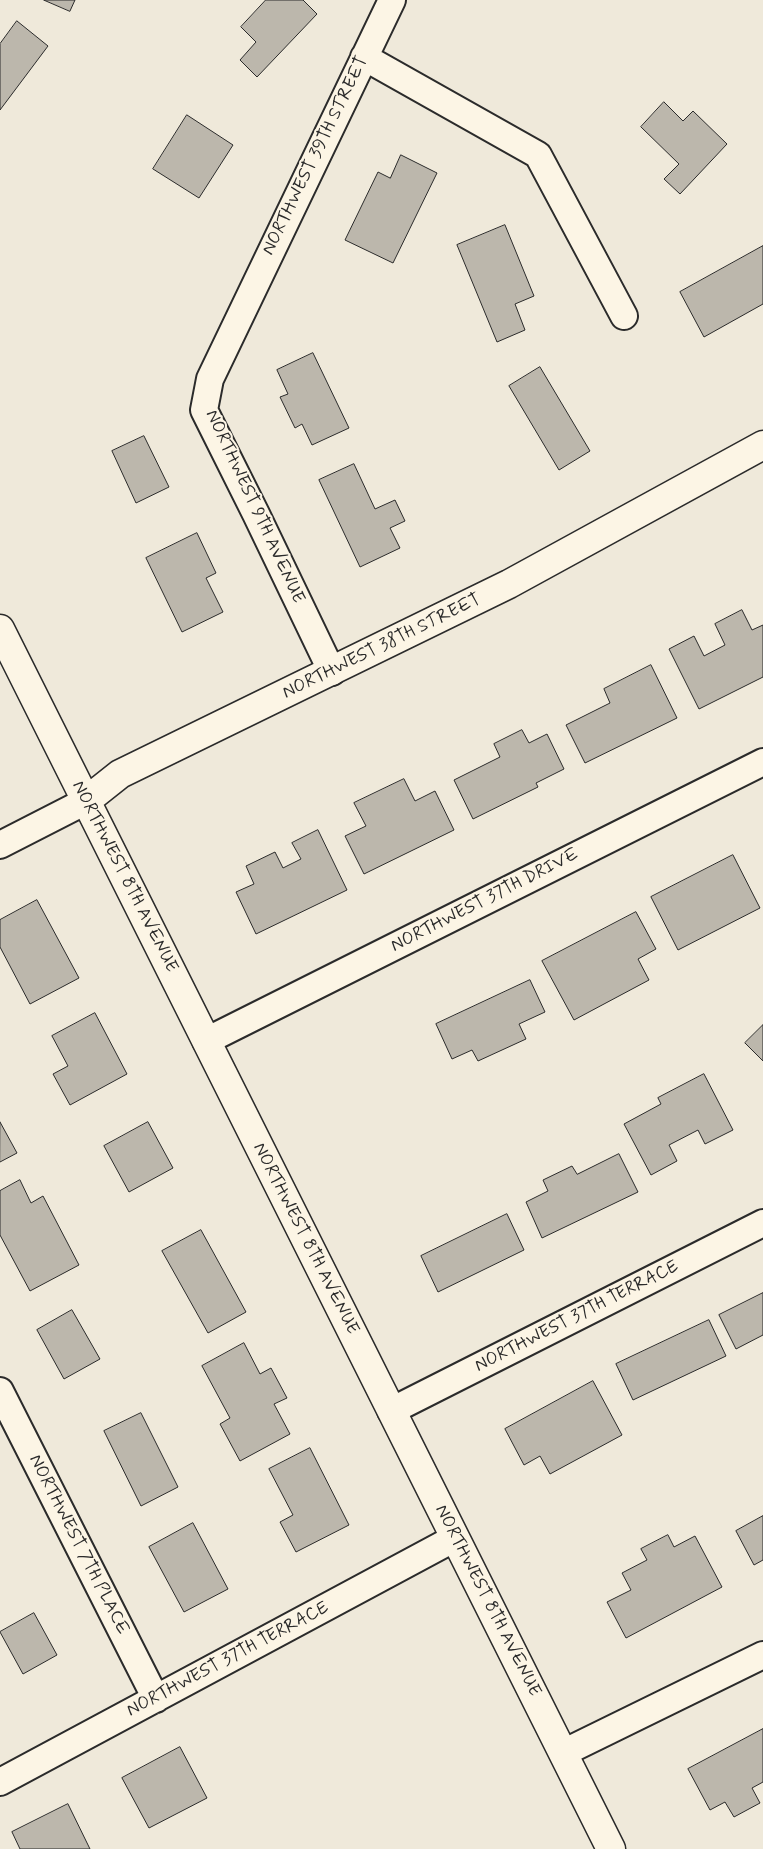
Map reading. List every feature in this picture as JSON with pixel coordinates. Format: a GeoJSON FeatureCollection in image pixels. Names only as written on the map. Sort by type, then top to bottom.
{"type":"FeatureCollection","features":[{"type":"Feature","properties":{"kind":"street","name":"NORTHWEST 39TH STREET"},"geometry":{"type":"LineString","coordinates":[[242,313],[392,0]]}},
{"type":"Feature","properties":{"kind":"street"},"geometry":{"type":"LineString","coordinates":[[364,57],[538,155],[624,316]]}},
{"type":"Feature","properties":{"kind":"street","name":"NORTHWEST 9TH AVENUE"},"geometry":{"type":"LineString","coordinates":[[242,313],[210,380],[204,410],[332,672]]}},
{"type":"Feature","properties":{"kind":"street","name":"NORTHWEST 38TH STREET"},"geometry":{"type":"LineString","coordinates":[[0,845],[86,801],[120,774],[509,584],[763,445]]}},
{"type":"Feature","properties":{"kind":"street","name":"NORTHWEST 8TH AVENUE"},"geometry":{"type":"LineString","coordinates":[[0,629],[611,1849]]}},
{"type":"Feature","properties":{"kind":"street","name":"NORTHWEST 37TH DRIVE"},"geometry":{"type":"LineString","coordinates":[[206,1041],[763,762]]}},
{"type":"Feature","properties":{"kind":"street","name":"NORTHWEST 37TH TERRACE"},"geometry":{"type":"LineString","coordinates":[[391,1411],[763,1223]]}},
{"type":"Feature","properties":{"kind":"street","name":"NORTHWEST 7TH PLACE"},"geometry":{"type":"LineString","coordinates":[[0,1391],[156,1699]]}},
{"type":"Feature","properties":{"kind":"street","name":"NORTHWEST 37TH TERRACE"},"geometry":{"type":"LineString","coordinates":[[0,1782],[456,1538]]}},
{"type":"Feature","properties":{"kind":"street"},"geometry":{"type":"LineString","coordinates":[[563,1753],[763,1655]]}},
{"type":"Feature","properties":{"kind":"building"},"geometry":{"type":"Polygon","coordinates":[[[44,0],[75,0],[70,11],[44,0]]]}},
{"type":"Feature","properties":{"kind":"building"},"geometry":{"type":"Polygon","coordinates":[[[266,0],[303,0],[317,14],[257,77],[240,60],[256,42],[241,27],[266,0]]]}},
{"type":"Feature","properties":{"kind":"building"},"geometry":{"type":"Polygon","coordinates":[[[17,21],[48,46],[0,110],[0,44],[17,21]]]}},
{"type":"Feature","properties":{"kind":"building"},"geometry":{"type":"Polygon","coordinates":[[[664,102],[683,121],[693,111],[727,144],[680,194],[664,179],[679,164],[641,127],[664,102]]]}},
{"type":"Feature","properties":{"kind":"building"},"geometry":{"type":"Polygon","coordinates":[[[187,115],[233,145],[199,198],[153,169],[187,115]]]}},
{"type":"Feature","properties":{"kind":"building"},"geometry":{"type":"Polygon","coordinates":[[[401,155],[437,173],[393,263],[345,240],[378,172],[390,178],[401,155]]]}},
{"type":"Feature","properties":{"kind":"building"},"geometry":{"type":"Polygon","coordinates":[[[505,225],[534,296],[515,304],[525,330],[497,342],[457,245],[505,225]]]}},
{"type":"Feature","properties":{"kind":"building"},"geometry":{"type":"Polygon","coordinates":[[[763,246],[763,304],[704,337],[680,292],[763,246]]]}},
{"type":"Feature","properties":{"kind":"building"},"geometry":{"type":"Polygon","coordinates":[[[313,353],[349,428],[312,445],[302,424],[295,428],[280,397],[288,394],[277,370],[313,353]]]}},
{"type":"Feature","properties":{"kind":"building"},"geometry":{"type":"Polygon","coordinates":[[[540,367],[590,451],[559,470],[509,386],[540,367]]]}},
{"type":"Feature","properties":{"kind":"building"},"geometry":{"type":"Polygon","coordinates":[[[144,436],[169,487],[136,503],[112,451],[144,436]]]}},
{"type":"Feature","properties":{"kind":"building"},"geometry":{"type":"Polygon","coordinates":[[[354,464],[375,509],[395,500],[405,521],[390,528],[400,548],[360,567],[319,480],[354,464]]]}},
{"type":"Feature","properties":{"kind":"building"},"geometry":{"type":"Polygon","coordinates":[[[197,533],[216,573],[206,578],[223,612],[182,632],[146,558],[197,533]]]}},
{"type":"Feature","properties":{"kind":"building"},"geometry":{"type":"Polygon","coordinates":[[[742,610],[752,630],[763,625],[763,677],[699,709],[669,649],[694,636],[704,656],[725,645],[715,624],[742,610]]]}},
{"type":"Feature","properties":{"kind":"building"},"geometry":{"type":"Polygon","coordinates":[[[651,665],[677,718],[585,763],[566,725],[610,703],[604,689],[651,665]]]}},
{"type":"Feature","properties":{"kind":"building"},"geometry":{"type":"Polygon","coordinates":[[[522,730],[529,743],[547,734],[564,769],[536,783],[538,787],[473,819],[454,780],[500,757],[494,744],[522,730]]]}},
{"type":"Feature","properties":{"kind":"building"},"geometry":{"type":"Polygon","coordinates":[[[404,779],[415,801],[435,791],[454,830],[364,874],[345,836],[366,826],[354,803],[404,779]]]}},
{"type":"Feature","properties":{"kind":"building"},"geometry":{"type":"Polygon","coordinates":[[[318,830],[347,890],[256,934],[236,892],[254,884],[246,866],[275,852],[283,868],[301,859],[292,843],[318,830]]]}},
{"type":"Feature","properties":{"kind":"building"},"geometry":{"type":"Polygon","coordinates":[[[733,855],[760,908],[678,950],[651,897],[733,855]]]}},
{"type":"Feature","properties":{"kind":"building"},"geometry":{"type":"Polygon","coordinates":[[[37,900],[79,978],[30,1004],[0,947],[0,920],[37,900]]]}},
{"type":"Feature","properties":{"kind":"building"},"geometry":{"type":"Polygon","coordinates":[[[636,912],[656,949],[638,959],[649,980],[574,1020],[542,961],[636,912]]]}},
{"type":"Feature","properties":{"kind":"building"},"geometry":{"type":"Polygon","coordinates":[[[530,980],[545,1012],[519,1024],[526,1039],[478,1061],[472,1050],[452,1059],[436,1024],[530,980]]]}},
{"type":"Feature","properties":{"kind":"building"},"geometry":{"type":"Polygon","coordinates":[[[95,1013],[127,1074],[70,1105],[53,1074],[68,1066],[52,1036],[95,1013]]]}},
{"type":"Feature","properties":{"kind":"building"},"geometry":{"type":"Polygon","coordinates":[[[763,1025],[763,1061],[745,1043],[763,1025]]]}},
{"type":"Feature","properties":{"kind":"building"},"geometry":{"type":"Polygon","coordinates":[[[704,1074],[733,1130],[705,1144],[698,1130],[669,1145],[677,1161],[651,1175],[624,1124],[661,1104],[658,1098],[704,1074]]]}},
{"type":"Feature","properties":{"kind":"building"},"geometry":{"type":"Polygon","coordinates":[[[0,1122],[17,1153],[0,1162],[0,1122]]]}},
{"type":"Feature","properties":{"kind":"building"},"geometry":{"type":"Polygon","coordinates":[[[148,1122],[173,1168],[129,1192],[104,1146],[148,1122]]]}},
{"type":"Feature","properties":{"kind":"building"},"geometry":{"type":"Polygon","coordinates":[[[619,1154],[638,1192],[542,1238],[526,1202],[548,1191],[543,1180],[572,1166],[577,1174],[619,1154]]]}},
{"type":"Feature","properties":{"kind":"building"},"geometry":{"type":"Polygon","coordinates":[[[20,1180],[31,1203],[43,1196],[79,1265],[30,1291],[0,1235],[0,1191],[20,1180]]]}},
{"type":"Feature","properties":{"kind":"building"},"geometry":{"type":"Polygon","coordinates":[[[507,1214],[524,1250],[438,1292],[421,1256],[507,1214]]]}},
{"type":"Feature","properties":{"kind":"building"},"geometry":{"type":"Polygon","coordinates":[[[201,1230],[246,1312],[208,1333],[162,1251],[201,1230]]]}},
{"type":"Feature","properties":{"kind":"building"},"geometry":{"type":"Polygon","coordinates":[[[763,1293],[763,1335],[736,1349],[719,1315],[763,1293]]]}},
{"type":"Feature","properties":{"kind":"building"},"geometry":{"type":"Polygon","coordinates":[[[72,1310],[100,1359],[64,1379],[37,1330],[72,1310]]]}},
{"type":"Feature","properties":{"kind":"building"},"geometry":{"type":"Polygon","coordinates":[[[709,1320],[726,1356],[633,1400],[616,1364],[709,1320]]]}},
{"type":"Feature","properties":{"kind":"building"},"geometry":{"type":"Polygon","coordinates":[[[244,1343],[260,1374],[271,1368],[287,1398],[274,1404],[290,1434],[240,1461],[220,1424],[230,1418],[202,1366],[244,1343]]]}},
{"type":"Feature","properties":{"kind":"building"},"geometry":{"type":"Polygon","coordinates":[[[593,1381],[622,1435],[550,1474],[540,1456],[524,1465],[505,1429],[593,1381]]]}},
{"type":"Feature","properties":{"kind":"building"},"geometry":{"type":"Polygon","coordinates":[[[141,1413],[178,1487],[141,1506],[104,1431],[141,1413]]]}},
{"type":"Feature","properties":{"kind":"building"},"geometry":{"type":"Polygon","coordinates":[[[310,1448],[349,1525],[296,1552],[280,1522],[293,1515],[269,1469],[310,1448]]]}},
{"type":"Feature","properties":{"kind":"building"},"geometry":{"type":"Polygon","coordinates":[[[763,1516],[763,1560],[754,1565],[736,1531],[763,1516]]]}},
{"type":"Feature","properties":{"kind":"building"},"geometry":{"type":"Polygon","coordinates":[[[193,1523],[228,1589],[184,1612],[149,1547],[193,1523]]]}},
{"type":"Feature","properties":{"kind":"building"},"geometry":{"type":"Polygon","coordinates":[[[668,1535],[674,1547],[695,1536],[722,1587],[626,1638],[607,1602],[631,1590],[622,1573],[647,1560],[641,1549],[668,1535]]]}},
{"type":"Feature","properties":{"kind":"building"},"geometry":{"type":"Polygon","coordinates":[[[34,1613],[57,1655],[23,1674],[0,1632],[34,1613]]]}},
{"type":"Feature","properties":{"kind":"building"},"geometry":{"type":"Polygon","coordinates":[[[763,1729],[763,1782],[752,1788],[760,1803],[734,1817],[725,1802],[710,1810],[688,1769],[763,1729]]]}},
{"type":"Feature","properties":{"kind":"building"},"geometry":{"type":"Polygon","coordinates":[[[180,1747],[207,1798],[149,1828],[122,1778],[180,1747]]]}},
{"type":"Feature","properties":{"kind":"building"},"geometry":{"type":"Polygon","coordinates":[[[68,1804],[90,1849],[20,1849],[12,1832],[68,1804]]]}}]}
